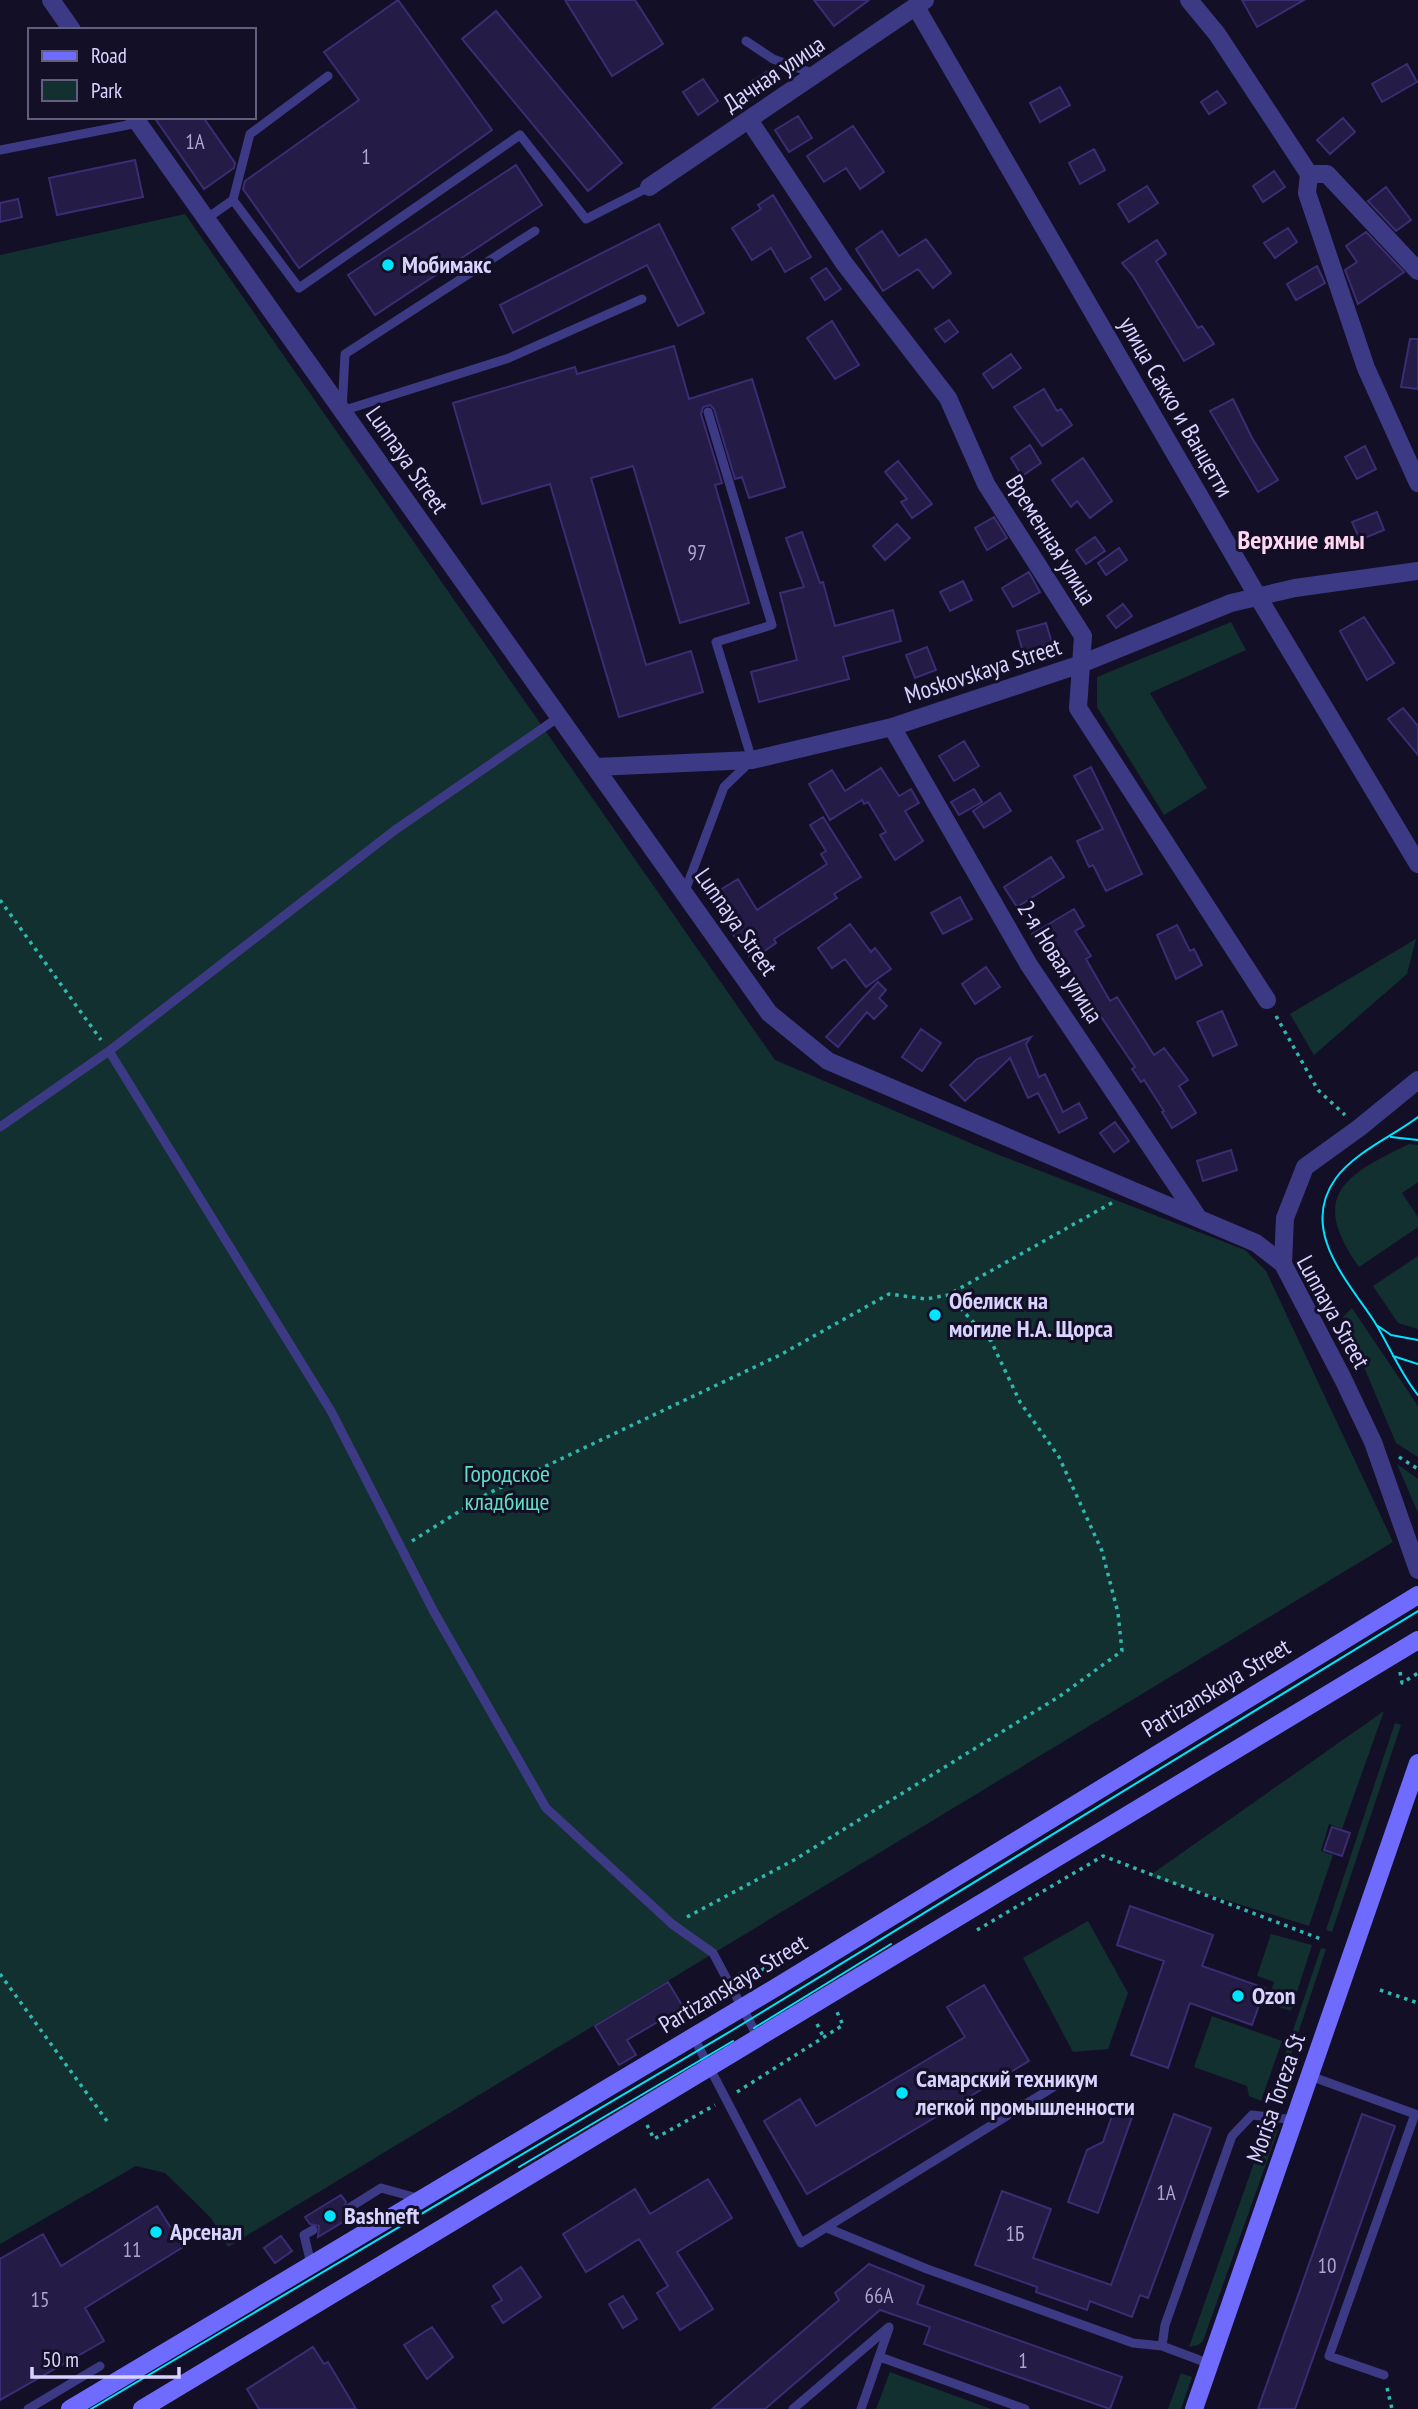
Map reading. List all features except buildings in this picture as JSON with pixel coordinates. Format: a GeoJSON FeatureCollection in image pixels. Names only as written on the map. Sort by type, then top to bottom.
{"type":"FeatureCollection","features":[{"type":"Feature","properties":{"kind":"street"},"geometry":{"type":"LineString","coordinates":[[51,0],[71,28]]}},
{"type":"Feature","properties":{"kind":"street"},"geometry":{"type":"LineString","coordinates":[[1189,0],[1217,34],[1309,174],[1307,193],[1366,368],[1418,483]]}},
{"type":"Feature","properties":{"kind":"street","name":"Дачная улица"},"geometry":{"type":"LineString","coordinates":[[649,187],[921,3]]}},
{"type":"Feature","properties":{"kind":"street","name":"улица Сакко и Ванцетти"},"geometry":{"type":"LineString","coordinates":[[921,3],[1258,597],[1418,864]]}},
{"type":"Feature","properties":{"kind":"street","name":"Lunnaya Street"},"geometry":{"type":"LineString","coordinates":[[136,120],[769,1013],[828,1061],[1256,1243],[1283,1264],[1373,1442],[1418,1570]]}},
{"type":"Feature","properties":{"kind":"street","name":"Временная улица"},"geometry":{"type":"LineString","coordinates":[[749,120],[844,263],[948,398],[986,484],[1083,636],[1079,708],[1267,1000]]}},
{"type":"Feature","properties":{"kind":"street"},"geometry":{"type":"LineString","coordinates":[[1309,174],[1327,174],[1418,271]]}},
{"type":"Feature","properties":{"kind":"street","name":"Moskovskaya Street"},"geometry":{"type":"LineString","coordinates":[[596,767],[752,760],[892,727],[1081,664],[1231,603],[1294,588],[1418,571]]}},
{"type":"Feature","properties":{"kind":"street","name":"2-я Новая улица"},"geometry":{"type":"LineString","coordinates":[[892,727],[1029,965],[1197,1217]]}},
{"type":"Feature","properties":{"kind":"street"},"geometry":{"type":"LineString","coordinates":[[1283,1264],[1285,1218],[1305,1167],[1418,1080]]}},
{"type":"Feature","properties":{"kind":"street","name":"Partizanskaya Street"},"geometry":{"type":"LineString","coordinates":[[70,2409],[423,2200],[1418,1595]]}},
{"type":"Feature","properties":{"kind":"street"},"geometry":{"type":"LineString","coordinates":[[142,2409],[1418,1640]]}},
{"type":"Feature","properties":{"kind":"street","name":"Morisa Toreza St"},"geometry":{"type":"LineString","coordinates":[[1194,2409],[1418,1763]]}},
{"type":"Feature","properties":{"kind":"lane"},"geometry":{"type":"LineString","coordinates":[[746,41],[773,59],[817,74]]}},
{"type":"Feature","properties":{"kind":"lane"},"geometry":{"type":"LineString","coordinates":[[206,219],[233,200],[250,134],[328,76]]}},
{"type":"Feature","properties":{"kind":"lane"},"geometry":{"type":"LineString","coordinates":[[0,150],[136,120]]}},
{"type":"Feature","properties":{"kind":"lane"},"geometry":{"type":"LineString","coordinates":[[233,200],[299,288],[520,135],[586,219],[649,187]]}},
{"type":"Feature","properties":{"kind":"lane"},"geometry":{"type":"LineString","coordinates":[[535,231],[345,354],[342,411],[509,358],[642,299]]}},
{"type":"Feature","properties":{"kind":"lane"},"geometry":{"type":"LineString","coordinates":[[685,891],[724,787],[752,760],[716,642],[772,625],[708,412]]}},
{"type":"Feature","properties":{"kind":"lane"},"geometry":{"type":"LineString","coordinates":[[0,1127],[109,1051],[395,830],[559,717]]}},
{"type":"Feature","properties":{"kind":"lane"},"geometry":{"type":"LineString","coordinates":[[109,1051],[331,1411],[401,1548],[546,1808],[673,1924],[713,1953],[724,1979],[759,2039]]}},
{"type":"Feature","properties":{"kind":"lane"},"geometry":{"type":"LineString","coordinates":[[693,2036],[801,2243],[1069,2078]]}},
{"type":"Feature","properties":{"kind":"lane"},"geometry":{"type":"LineString","coordinates":[[1310,2076],[1415,2114],[1329,2356],[1384,2375]]}},
{"type":"Feature","properties":{"kind":"lane"},"geometry":{"type":"LineString","coordinates":[[1162,2346],[1165,2325],[1232,2136],[1252,2115],[1295,2120]]}},
{"type":"Feature","properties":{"kind":"lane"},"geometry":{"type":"LineString","coordinates":[[349,2208],[381,2188],[423,2200]]}},
{"type":"Feature","properties":{"kind":"lane"},"geometry":{"type":"LineString","coordinates":[[827,2228],[927,2269],[1133,2343],[1162,2346],[1210,2364]]}},
{"type":"Feature","properties":{"kind":"lane"},"geometry":{"type":"LineString","coordinates":[[312,2264],[304,2235],[313,2230]]}},
{"type":"Feature","properties":{"kind":"lane"},"geometry":{"type":"LineString","coordinates":[[793,2409],[889,2328],[861,2409]]}},
{"type":"Feature","properties":{"kind":"lane"},"geometry":{"type":"LineString","coordinates":[[880,2357],[1025,2409]]}},
{"type":"Feature","properties":{"kind":"lane"},"geometry":{"type":"LineString","coordinates":[[28,2409],[100,2366]]}},
{"type":"Feature","properties":{"kind":"path"},"geometry":{"type":"LineString","coordinates":[[0,900],[109,1051]]}},
{"type":"Feature","properties":{"kind":"path"},"geometry":{"type":"LineString","coordinates":[[1267,1000],[1318,1090],[1359,1128]]}},
{"type":"Feature","properties":{"kind":"path"},"geometry":{"type":"LineString","coordinates":[[401,1548],[486,1494],[780,1355],[889,1294],[926,1299],[948,1295],[1076,1221],[1106,1208],[1130,1188]]}},
{"type":"Feature","properties":{"kind":"path"},"geometry":{"type":"LineString","coordinates":[[673,1924],[805,1853],[1060,1696],[1122,1651],[1118,1613],[1102,1551],[1059,1457],[1020,1402],[992,1341],[948,1295]]}},
{"type":"Feature","properties":{"kind":"path"},"geometry":{"type":"LineString","coordinates":[[1402,1683],[1418,1673]]}},
{"type":"Feature","properties":{"kind":"path"},"geometry":{"type":"LineString","coordinates":[[976,1930],[1103,1856],[1321,1939]]}},
{"type":"Feature","properties":{"kind":"path"},"geometry":{"type":"LineString","coordinates":[[724,1979],[761,1966],[769,1976]]}},
{"type":"Feature","properties":{"kind":"path"},"geometry":{"type":"LineString","coordinates":[[0,1974],[107,2121]]}},
{"type":"Feature","properties":{"kind":"path"},"geometry":{"type":"LineString","coordinates":[[1380,1990],[1418,2003]]}},
{"type":"Feature","properties":{"kind":"path"},"geometry":{"type":"LineString","coordinates":[[808,2029],[848,2005]]}},
{"type":"Feature","properties":{"kind":"path"},"geometry":{"type":"LineString","coordinates":[[647,2125],[654,2139],[726,2099],[843,2025],[837,2012]]}},
{"type":"Feature","properties":{"kind":"path"},"geometry":{"type":"LineString","coordinates":[[817,2023],[824,2038]]}},
{"type":"Feature","properties":{"kind":"path"},"geometry":{"type":"LineString","coordinates":[[635,2132],[659,2118]]}},
{"type":"Feature","properties":{"kind":"path"},"geometry":{"type":"LineString","coordinates":[[1384,2375],[1392,2409]]}},
{"type":"Feature","properties":{"kind":"green space","name":"Городское кладбище"},"geometry":{"type":"Polygon","coordinates":[[[185,214],[775,1060],[994,1153],[1245,1250],[1266,1271],[1393,1542],[228,2247],[211,2218],[165,2173],[136,2166],[0,2244],[0,255],[185,214]]]}},
{"type":"Feature","properties":{"kind":"green space"},"geometry":{"type":"Polygon","coordinates":[[[1231,622],[1246,650],[1150,693],[1207,788],[1164,815],[1097,707],[1097,677],[1231,622]]]}},
{"type":"Feature","properties":{"kind":"green space"},"geometry":{"type":"Polygon","coordinates":[[[1416,939],[1407,974],[1314,1055],[1290,1014],[1416,939]]]}},
{"type":"Feature","properties":{"kind":"green space"},"geometry":{"type":"Polygon","coordinates":[[[1409,1144],[1418,1145],[1418,1182],[1402,1193],[1418,1217],[1418,1227],[1359,1267],[1344,1243],[1336,1222],[1335,1205],[1340,1191],[1366,1167],[1409,1144]]]}},
{"type":"Feature","properties":{"kind":"green space"},"geometry":{"type":"Polygon","coordinates":[[[1418,1256],[1418,1329],[1398,1323],[1373,1286],[1418,1256]]]}},
{"type":"Feature","properties":{"kind":"green space"},"geometry":{"type":"Polygon","coordinates":[[[1352,1308],[1418,1406],[1418,1457],[1396,1443],[1343,1317],[1352,1308]]]}},
{"type":"Feature","properties":{"kind":"green space"},"geometry":{"type":"Polygon","coordinates":[[[1397,1464],[1418,1479],[1418,1513],[1397,1464]]]}},
{"type":"Feature","properties":{"kind":"green space"},"geometry":{"type":"Polygon","coordinates":[[[1384,1711],[1342,1829],[1329,1824],[1321,1851],[1333,1855],[1309,1926],[1149,1876],[1384,1711]]]}},
{"type":"Feature","properties":{"kind":"green space"},"geometry":{"type":"Polygon","coordinates":[[[1395,1723],[1401,1725],[1332,1932],[1326,1930],[1395,1723]]]}},
{"type":"Feature","properties":{"kind":"green space"},"geometry":{"type":"Polygon","coordinates":[[[1088,1921],[1128,1993],[1108,2049],[1073,2052],[1023,1958],[1088,1921]]]}},
{"type":"Feature","properties":{"kind":"green space"},"geometry":{"type":"Polygon","coordinates":[[[1271,1934],[1312,1945],[1291,2011],[1267,2003],[1274,1982],[1257,1976],[1271,1934]]]}},
{"type":"Feature","properties":{"kind":"green space"},"geometry":{"type":"Polygon","coordinates":[[[1321,1948],[1326,1949],[1275,2103],[1269,2101],[1321,1948]]]}},
{"type":"Feature","properties":{"kind":"green space"},"geometry":{"type":"Polygon","coordinates":[[[1212,2016],[1282,2041],[1261,2101],[1249,2096],[1247,2086],[1194,2067],[1212,2016]]]}},
{"type":"Feature","properties":{"kind":"green space"},"geometry":{"type":"Polygon","coordinates":[[[1267,2126],[1278,2130],[1203,2341],[1189,2347],[1267,2126]]]}},
{"type":"Feature","properties":{"kind":"green space"},"geometry":{"type":"Polygon","coordinates":[[[890,2372],[991,2409],[876,2409],[890,2372]]]}},
{"type":"Feature","properties":{"kind":"green space"},"geometry":{"type":"Polygon","coordinates":[[[1181,2373],[1192,2377],[1181,2409],[1168,2409],[1181,2373]]]}},
{"type":"Feature","properties":{"kind":"tram line"},"geometry":{"type":"LineString","coordinates":[[1418,1117],[1364,1152],[1344,1169],[1326,1197],[1322,1216],[1324,1235],[1340,1271],[1374,1321],[1418,1395]]}},
{"type":"Feature","properties":{"kind":"tram line"},"geometry":{"type":"LineString","coordinates":[[1391,1137],[1418,1140]]}},
{"type":"Feature","properties":{"kind":"tram line"},"geometry":{"type":"LineString","coordinates":[[1378,1326],[1391,1335],[1418,1340]]}},
{"type":"Feature","properties":{"kind":"tram line"},"geometry":{"type":"LineString","coordinates":[[1393,1356],[1418,1364]]}},
{"type":"Feature","properties":{"kind":"tram line"},"geometry":{"type":"LineString","coordinates":[[91,2409],[731,2031],[1418,1611]]}},
{"type":"Feature","properties":{"kind":"tram line"},"geometry":{"type":"LineString","coordinates":[[754,2028],[891,1944]]}},
{"type":"Feature","properties":{"kind":"tram line"},"geometry":{"type":"LineString","coordinates":[[519,2167],[733,2041]]}},
{"type":"Feature","properties":{"kind":"place","name":"Мобимакс"},"geometry":{"type":"Point","coordinates":[388,265]}},
{"type":"Feature","properties":{"kind":"place","name":"Обелиск на могиле Н.А. Щорса"},"geometry":{"type":"Point","coordinates":[935,1315]}},
{"type":"Feature","properties":{"kind":"place","name":"Ozon"},"geometry":{"type":"Point","coordinates":[1238,1996]}},
{"type":"Feature","properties":{"kind":"place","name":"Самарский техникум легкой промышленности"},"geometry":{"type":"Point","coordinates":[902,2093]}},
{"type":"Feature","properties":{"kind":"place","name":"Bashneft"},"geometry":{"type":"Point","coordinates":[330,2216]}},
{"type":"Feature","properties":{"kind":"place","name":"Арсенал"},"geometry":{"type":"Point","coordinates":[156,2232]}},
{"type":"Feature","properties":{"kind":"district","name":"Верхние ямы"},"geometry":{"type":"Point","coordinates":[1301,540]}}]}
